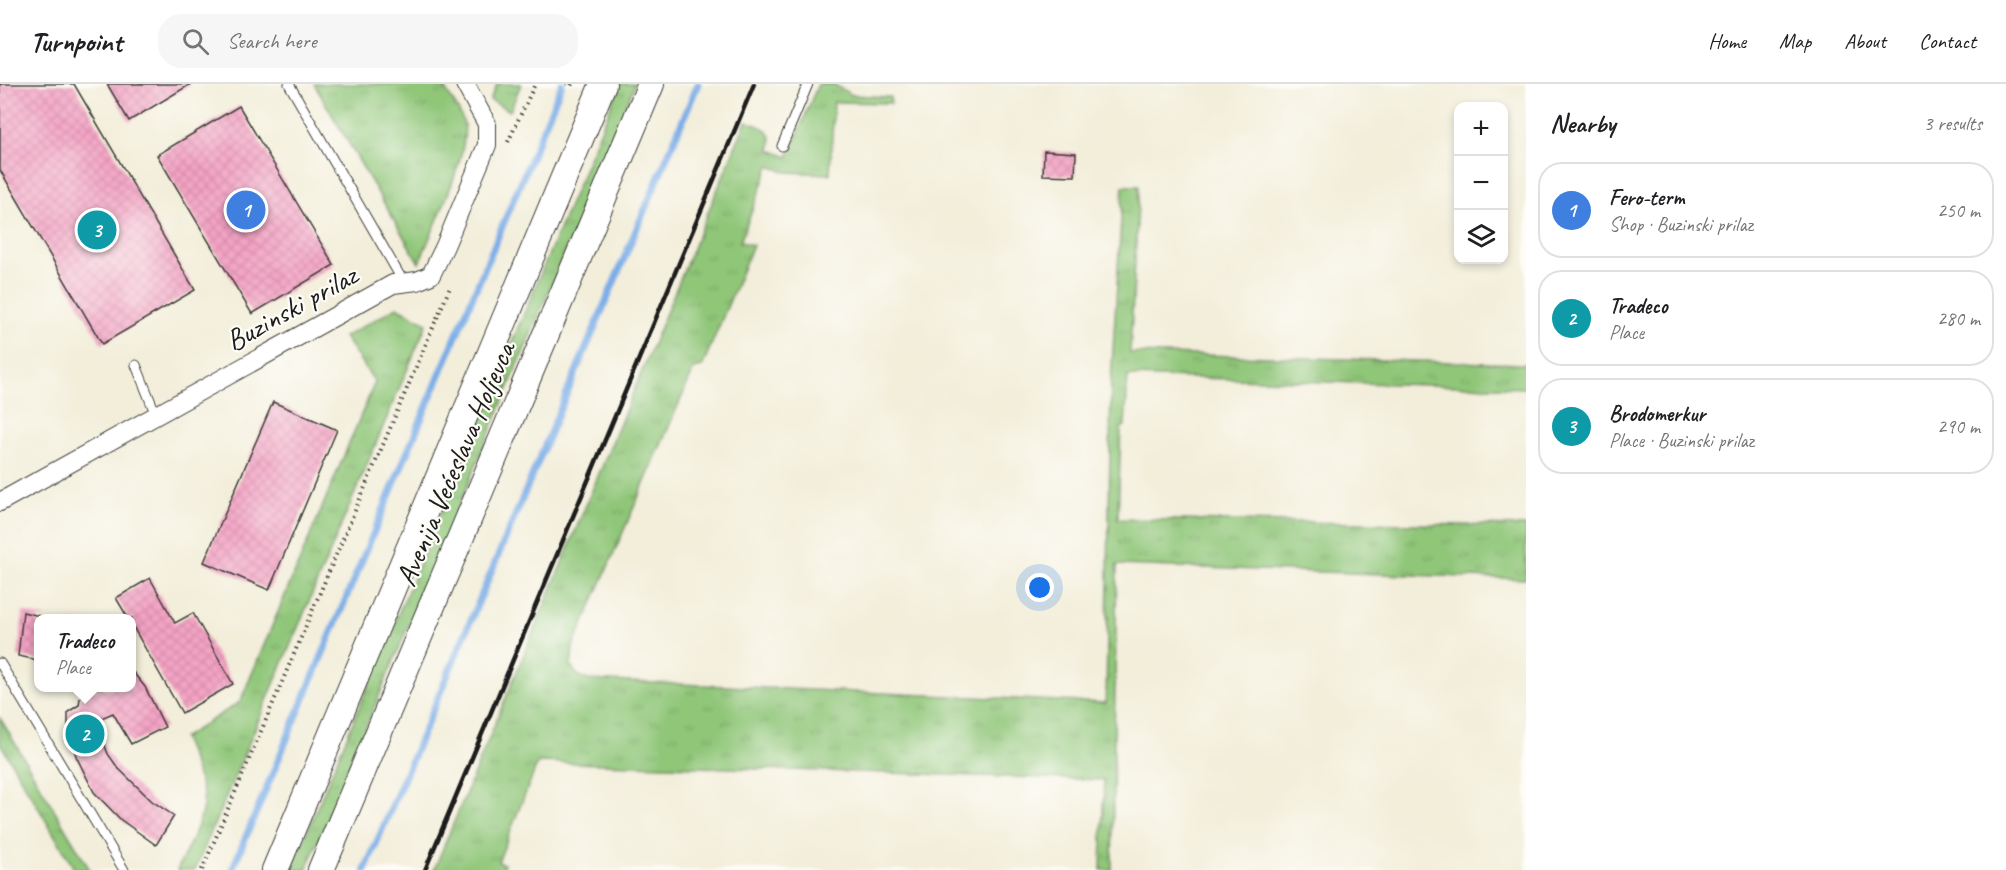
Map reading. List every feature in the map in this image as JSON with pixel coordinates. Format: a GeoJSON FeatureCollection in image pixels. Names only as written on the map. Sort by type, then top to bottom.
{"type":"FeatureCollection","features":[{"type":"Feature","properties":{"kind":"main road","name":"Avenija Većeslava Holjevca"},"geometry":{"type":"LineString","coordinates":[[275,870],[603,84]]}},
{"type":"Feature","properties":{"kind":"main road","name":"Avenija Većeslava Holjevca"},"geometry":{"type":"LineString","coordinates":[[321,870],[651,84]]}},
{"type":"Feature","properties":{"kind":"street","name":"Buzinski prilaz"},"geometry":{"type":"LineString","coordinates":[[0,502],[393,284],[425,279],[435,271],[487,145],[487,124],[465,84]]}},
{"type":"Feature","properties":{"kind":"lane"},"geometry":{"type":"LineString","coordinates":[[289,84],[404,283]]}},
{"type":"Feature","properties":{"kind":"lane"},"geometry":{"type":"LineString","coordinates":[[782,146],[808,84]]}},
{"type":"Feature","properties":{"kind":"lane"},"geometry":{"type":"LineString","coordinates":[[136,365],[156,415]]}},
{"type":"Feature","properties":{"kind":"lane"},"geometry":{"type":"LineString","coordinates":[[0,663],[124,870]]}},
{"type":"Feature","properties":{"kind":"path"},"geometry":{"type":"LineString","coordinates":[[506,146],[535,84]]}},
{"type":"Feature","properties":{"kind":"path"},"geometry":{"type":"LineString","coordinates":[[202,870],[437,321],[452,281]]}},
{"type":"Feature","properties":{"kind":"green space"},"geometry":{"type":"Polygon","coordinates":[[[314,84],[442,84],[458,109],[464,124],[461,154],[448,194],[419,263],[314,84]]]}},
{"type":"Feature","properties":{"kind":"green space"},"geometry":{"type":"Polygon","coordinates":[[[497,84],[521,84],[510,111],[490,100],[497,84]]]}},
{"type":"Feature","properties":{"kind":"green space"},"geometry":{"type":"Polygon","coordinates":[[[620,84],[635,84],[306,870],[291,870],[620,84]]]}},
{"type":"Feature","properties":{"kind":"green space"},"geometry":{"type":"Polygon","coordinates":[[[818,84],[833,84],[852,95],[890,97],[891,103],[834,102],[830,174],[785,172],[769,166],[740,242],[753,245],[702,367],[694,369],[573,647],[571,667],[578,675],[588,680],[1106,703],[1111,382],[1123,186],[1139,186],[1130,353],[1526,364],[1526,388],[1128,376],[1125,426],[1121,428],[1118,519],[1526,526],[1526,579],[1117,565],[1112,870],[1101,870],[1104,780],[538,762],[498,862],[504,864],[502,870],[434,870],[746,121],[762,127],[769,133],[770,150],[788,157],[818,84]]]}},
{"type":"Feature","properties":{"kind":"green space"},"geometry":{"type":"Polygon","coordinates":[[[397,307],[427,323],[195,870],[177,870],[194,834],[203,804],[200,781],[183,738],[240,702],[375,382],[344,337],[397,307]]]}},
{"type":"Feature","properties":{"kind":"green space"},"geometry":{"type":"Polygon","coordinates":[[[0,718],[90,870],[75,870],[0,743],[0,718]]]}},
{"type":"Feature","properties":{"kind":"building"},"geometry":{"type":"Polygon","coordinates":[[[0,84],[74,84],[195,290],[102,344],[0,170],[0,84]]]}},
{"type":"Feature","properties":{"kind":"building"},"geometry":{"type":"Polygon","coordinates":[[[107,84],[191,84],[129,121],[107,84]]]}},
{"type":"Feature","properties":{"kind":"building"},"geometry":{"type":"Polygon","coordinates":[[[239,106],[334,265],[252,314],[157,155],[239,106]]]}},
{"type":"Feature","properties":{"kind":"building"},"geometry":{"type":"Polygon","coordinates":[[[1044,151],[1076,153],[1075,176],[1043,175],[1044,151]]]}},
{"type":"Feature","properties":{"kind":"building"},"geometry":{"type":"Polygon","coordinates":[[[273,402],[337,430],[269,590],[204,562],[273,402]]]}},
{"type":"Feature","properties":{"kind":"building"},"geometry":{"type":"Polygon","coordinates":[[[150,578],[175,623],[193,613],[233,684],[182,713],[136,632],[136,614],[126,614],[116,598],[150,578]]]}},
{"type":"Feature","properties":{"kind":"building"},"geometry":{"type":"Polygon","coordinates":[[[23,612],[34,615],[34,659],[18,656],[23,612]]]}},
{"type":"Feature","properties":{"kind":"building"},"geometry":{"type":"Polygon","coordinates":[[[136,676],[145,687],[165,727],[131,744],[113,713],[99,719],[98,727],[108,754],[118,768],[152,801],[174,816],[156,845],[121,820],[94,792],[76,756],[68,726],[68,712],[79,705],[84,692],[136,692],[136,676]]]}},
{"type":"Feature","properties":{"kind":"waterway"},"geometry":{"type":"LineString","coordinates":[[232,870],[562,84]]}},
{"type":"Feature","properties":{"kind":"waterway"},"geometry":{"type":"LineString","coordinates":[[365,870],[698,84]]}},
{"type":"Feature","properties":{"kind":"railway"},"geometry":{"type":"LineString","coordinates":[[425,870],[754,84]]}},
{"type":"Feature","properties":{"kind":"place","name":"Fero-term"},"geometry":{"type":"Point","coordinates":[246,210]}},
{"type":"Feature","properties":{"kind":"place","name":"Brodomerkur"},"geometry":{"type":"Point","coordinates":[97,230]}},
{"type":"Feature","properties":{"kind":"place","name":"Tradeco"},"geometry":{"type":"Point","coordinates":[85,734]}}]}
